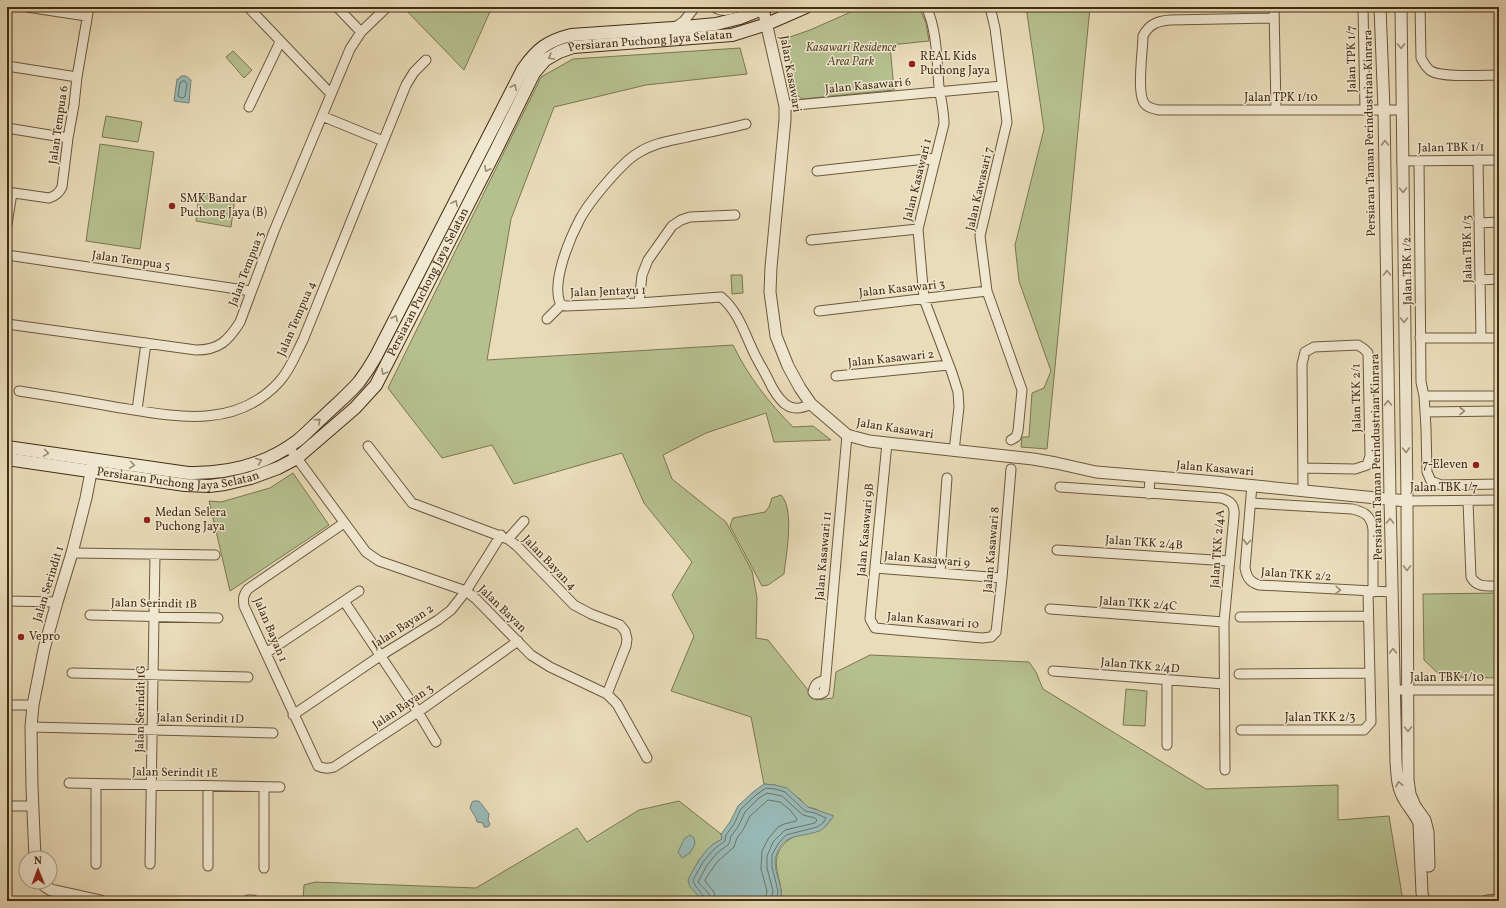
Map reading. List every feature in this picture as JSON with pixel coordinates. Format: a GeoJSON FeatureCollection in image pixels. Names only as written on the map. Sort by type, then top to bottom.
{"type":"FeatureCollection","features":[{"type":"Feature","properties":{"kind":"main road","name":"Persiaran Puchong Jaya Selatan"},"geometry":{"type":"LineString","coordinates":[[7,447],[92,467],[185,485],[209,486],[251,478],[278,468],[297,458],[355,408],[376,385],[534,73],[545,60],[559,52],[573,47],[732,35],[767,24],[806,7]]}},
{"type":"Feature","properties":{"kind":"main road","name":"Persiaran Puchong Jaya Selatan"},"geometry":{"type":"LineString","coordinates":[[7,459],[92,467],[206,474],[226,472],[248,466],[280,452],[298,440],[344,398],[359,381],[376,356],[523,69],[530,59],[542,48],[554,39],[571,35],[716,24],[740,18],[765,8]]}},
{"type":"Feature","properties":{"kind":"street"},"geometry":{"type":"LineString","coordinates":[[27,7],[88,12]]}},
{"type":"Feature","properties":{"kind":"street"},"geometry":{"type":"LineString","coordinates":[[248,7],[331,94]]}},
{"type":"Feature","properties":{"kind":"street"},"geometry":{"type":"LineString","coordinates":[[337,7],[361,32]]}},
{"type":"Feature","properties":{"kind":"street","name":"Jalan Tempua 3"},"geometry":{"type":"LineString","coordinates":[[7,324],[196,350],[206,350],[222,344],[234,332],[240,322],[251,291],[350,49],[361,32],[387,7]]}},
{"type":"Feature","properties":{"kind":"street"},"geometry":{"type":"LineString","coordinates":[[673,28],[684,22],[695,7]]}},
{"type":"Feature","properties":{"kind":"street"},"geometry":{"type":"LineString","coordinates":[[714,7],[720,11],[727,11],[739,7]]}},
{"type":"Feature","properties":{"kind":"street","name":"Jalan Kasawari 1"},"geometry":{"type":"LineString","coordinates":[[926,7],[932,23],[944,124],[918,229],[924,299],[958,392],[959,407],[954,451]]}},
{"type":"Feature","properties":{"kind":"street","name":"Jalan Kawasari 7"},"geometry":{"type":"LineString","coordinates":[[990,7],[996,28],[1007,122],[980,236],[987,291],[1022,390],[1018,431],[1016,437],[1011,440]]}},
{"type":"Feature","properties":{"kind":"street"},"geometry":{"type":"LineString","coordinates":[[1274,7],[1276,110]]}},
{"type":"Feature","properties":{"kind":"street","name":"Jalan TPK 1/7"},"geometry":{"type":"LineString","coordinates":[[1363,7],[1365,110]]}},
{"type":"Feature","properties":{"kind":"street","name":"Persiaran Taman Perindustrian Kinrara"},"geometry":{"type":"LineString","coordinates":[[1380,7],[1384,110],[1396,762],[1398,785],[1405,801],[1416,815],[1419,823],[1422,893],[1424,901]]}},
{"type":"Feature","properties":{"kind":"street"},"geometry":{"type":"LineString","coordinates":[[1401,7],[1407,501],[1408,780],[1410,794],[1415,806],[1425,820],[1428,832],[1430,893],[1432,901]]}},
{"type":"Feature","properties":{"kind":"street"},"geometry":{"type":"LineString","coordinates":[[1420,7],[1421,58],[1424,65],[1436,73],[1446,75],[1499,75]]}},
{"type":"Feature","properties":{"kind":"street","name":"Jalan Kasawari"},"geometry":{"type":"LineString","coordinates":[[765,8],[767,24],[785,106],[770,292],[776,336],[788,366],[811,404],[847,435],[869,441],[1056,462],[1096,472],[1390,498]]}},
{"type":"Feature","properties":{"kind":"street","name":"Jalan Tempua 6"},"geometry":{"type":"LineString","coordinates":[[10,192],[43,198],[55,196],[60,193],[88,12]]}},
{"type":"Feature","properties":{"kind":"street","name":"Jalan TPK 1/10"},"geometry":{"type":"LineString","coordinates":[[1274,18],[1170,20],[1152,24],[1147,29],[1144,36],[1140,88],[1141,97],[1145,104],[1151,108],[1159,110],[1402,110]]}},
{"type":"Feature","properties":{"kind":"street"},"geometry":{"type":"LineString","coordinates":[[249,107],[280,42]]}},
{"type":"Feature","properties":{"kind":"street","name":"Jalan Tempua 4"},"geometry":{"type":"LineString","coordinates":[[19,391],[190,417],[226,414],[249,405],[266,394],[280,382],[303,340],[406,85],[414,72],[426,60]]}},
{"type":"Feature","properties":{"kind":"street"},"geometry":{"type":"LineString","coordinates":[[7,66],[77,77]]}},
{"type":"Feature","properties":{"kind":"street","name":"Jalan Kasawari 6"},"geometry":{"type":"LineString","coordinates":[[785,106],[1002,86]]}},
{"type":"Feature","properties":{"kind":"street"},"geometry":{"type":"LineString","coordinates":[[322,116],[383,141]]}},
{"type":"Feature","properties":{"kind":"street","name":"Jalan Jentayu 1"},"geometry":{"type":"LineString","coordinates":[[746,124],[656,144],[637,153],[618,170],[581,218],[567,249],[559,277],[559,302],[561,305],[639,304],[721,297],[727,302],[737,316],[755,356],[778,396],[785,404],[791,407],[802,408],[811,404]]}},
{"type":"Feature","properties":{"kind":"street"},"geometry":{"type":"LineString","coordinates":[[7,128],[68,138]]}},
{"type":"Feature","properties":{"kind":"street"},"geometry":{"type":"LineString","coordinates":[[817,171],[935,158]]}},
{"type":"Feature","properties":{"kind":"street","name":"Jalan TBK 1/3"},"geometry":{"type":"LineString","coordinates":[[1478,160],[1481,338]]}},
{"type":"Feature","properties":{"kind":"street","name":"Jalan TBK 1/1"},"geometry":{"type":"LineString","coordinates":[[1402,161],[1499,160]]}},
{"type":"Feature","properties":{"kind":"street","name":"Jalan TBK 1/2"},"geometry":{"type":"LineString","coordinates":[[1419,161],[1421,382],[1426,412],[1427,472],[1431,481],[1441,485],[1499,484]]}},
{"type":"Feature","properties":{"kind":"street"},"geometry":{"type":"LineString","coordinates":[[7,224],[10,192]]}},
{"type":"Feature","properties":{"kind":"street"},"geometry":{"type":"LineString","coordinates":[[639,304],[642,275],[648,260],[672,226],[681,220],[690,217],[735,215]]}},
{"type":"Feature","properties":{"kind":"street"},"geometry":{"type":"LineString","coordinates":[[1479,223],[1499,222]]}},
{"type":"Feature","properties":{"kind":"street"},"geometry":{"type":"LineString","coordinates":[[811,240],[918,229]]}},
{"type":"Feature","properties":{"kind":"street","name":"Jalan Tempua 5"},"geometry":{"type":"LineString","coordinates":[[7,255],[251,291]]}},
{"type":"Feature","properties":{"kind":"street"},"geometry":{"type":"LineString","coordinates":[[1480,280],[1499,279]]}},
{"type":"Feature","properties":{"kind":"street","name":"Jalan Kasawari 3"},"geometry":{"type":"LineString","coordinates":[[819,311],[987,291]]}},
{"type":"Feature","properties":{"kind":"street"},"geometry":{"type":"LineString","coordinates":[[547,319],[561,305]]}},
{"type":"Feature","properties":{"kind":"street"},"geometry":{"type":"LineString","coordinates":[[1420,338],[1499,338]]}},
{"type":"Feature","properties":{"kind":"street"},"geometry":{"type":"LineString","coordinates":[[137,410],[146,343]]}},
{"type":"Feature","properties":{"kind":"street","name":"Jalan TKK 2/1"},"geometry":{"type":"LineString","coordinates":[[1303,468],[1355,469],[1367,465],[1370,456],[1368,353],[1358,345],[1314,347],[1305,352],[1302,364],[1303,490]]}},
{"type":"Feature","properties":{"kind":"street","name":"Jalan Kasawari 2"},"geometry":{"type":"LineString","coordinates":[[836,376],[949,365]]}},
{"type":"Feature","properties":{"kind":"street"},"geometry":{"type":"LineString","coordinates":[[1424,396],[1499,396]]}},
{"type":"Feature","properties":{"kind":"street"},"geometry":{"type":"LineString","coordinates":[[1426,412],[1499,411]]}},
{"type":"Feature","properties":{"kind":"street","name":"Jalan Kasawari 11"},"geometry":{"type":"LineString","coordinates":[[825,680],[847,435]]}},
{"type":"Feature","properties":{"kind":"street","name":"Jalan Kasawari 9B"},"geometry":{"type":"LineString","coordinates":[[870,619],[887,443]]}},
{"type":"Feature","properties":{"kind":"street","name":"Jalan Bayan"},"geometry":{"type":"LineString","coordinates":[[288,446],[366,552],[379,561],[466,592],[476,599],[531,655],[540,661],[607,694],[617,704],[647,758]]}},
{"type":"Feature","properties":{"kind":"street","name":"Jalan Bayan 4"},"geometry":{"type":"LineString","coordinates":[[368,446],[412,503],[504,537],[517,546],[574,605],[591,614],[620,625],[625,631],[627,639],[626,646],[607,694]]}},
{"type":"Feature","properties":{"kind":"street","name":"Jalan Serindit 1"},"geometry":{"type":"LineString","coordinates":[[35,850],[31,727],[32,705],[44,649],[72,553],[92,467]]}},
{"type":"Feature","properties":{"kind":"street","name":"Jalan Kasawari 8"},"geometry":{"type":"LineString","coordinates":[[996,632],[1011,469]]}},
{"type":"Feature","properties":{"kind":"street"},"geometry":{"type":"LineString","coordinates":[[1149,494],[1150,476]]}},
{"type":"Feature","properties":{"kind":"street"},"geometry":{"type":"LineString","coordinates":[[940,573],[947,478]]}},
{"type":"Feature","properties":{"kind":"street","name":"Jalan TKK 2/2"},"geometry":{"type":"LineString","coordinates":[[1252,485],[1245,568],[1246,575],[1253,583],[1259,585],[1392,592]]}},
{"type":"Feature","properties":{"kind":"street","name":"Jalan TKK 2/4A"},"geometry":{"type":"LineString","coordinates":[[1060,487],[1221,498],[1232,503],[1234,509],[1224,622],[1225,770]]}},
{"type":"Feature","properties":{"kind":"street","name":"Jalan TBK 1/7"},"geometry":{"type":"LineString","coordinates":[[1390,498],[1407,501],[1499,500]]}},
{"type":"Feature","properties":{"kind":"street"},"geometry":{"type":"LineString","coordinates":[[1468,501],[1471,577],[1478,585],[1499,586]]}},
{"type":"Feature","properties":{"kind":"street"},"geometry":{"type":"LineString","coordinates":[[1251,503],[1352,509],[1361,511],[1367,515],[1372,521],[1373,530],[1370,592]]}},
{"type":"Feature","properties":{"kind":"street","name":"Jalan Bayan 2"},"geometry":{"type":"LineString","coordinates":[[294,715],[380,656],[438,620],[451,610],[466,592],[504,537],[524,522]]}},
{"type":"Feature","properties":{"kind":"street","name":"Jalan Bayan 1"},"geometry":{"type":"LineString","coordinates":[[307,743],[244,606],[244,594],[248,589],[344,523]]}},
{"type":"Feature","properties":{"kind":"street","name":"Jalan TKK 2/4B"},"geometry":{"type":"LineString","coordinates":[[1057,550],[1229,561]]}},
{"type":"Feature","properties":{"kind":"street"},"geometry":{"type":"LineString","coordinates":[[72,553],[215,555]]}},
{"type":"Feature","properties":{"kind":"street","name":"Jalan Serindit 1G"},"geometry":{"type":"LineString","coordinates":[[150,864],[155,554]]}},
{"type":"Feature","properties":{"kind":"street","name":"Jalan Kasawari 9"},"geometry":{"type":"LineString","coordinates":[[875,568],[1002,578]]}},
{"type":"Feature","properties":{"kind":"street"},"geometry":{"type":"LineString","coordinates":[[266,653],[359,592]]}},
{"type":"Feature","properties":{"kind":"street","name":"Jalan TKK 2/3"},"geometry":{"type":"LineString","coordinates":[[1240,730],[1364,730],[1371,722],[1368,616],[1370,592]]}},
{"type":"Feature","properties":{"kind":"street"},"geometry":{"type":"LineString","coordinates":[[7,601],[57,602]]}},
{"type":"Feature","properties":{"kind":"street"},"geometry":{"type":"LineString","coordinates":[[344,601],[418,712],[436,742]]}},
{"type":"Feature","properties":{"kind":"street","name":"Jalan TKK 2/4C"},"geometry":{"type":"LineString","coordinates":[[1050,610],[1224,622]]}},
{"type":"Feature","properties":{"kind":"street","name":"Jalan Serindit 1B"},"geometry":{"type":"LineString","coordinates":[[90,615],[218,618]]}},
{"type":"Feature","properties":{"kind":"street"},"geometry":{"type":"LineString","coordinates":[[1240,617],[1368,616]]}},
{"type":"Feature","properties":{"kind":"street","name":"Jalan Kasawari 10"},"geometry":{"type":"LineString","coordinates":[[870,619],[875,628],[982,638],[991,637],[996,632]]}},
{"type":"Feature","properties":{"kind":"street","name":"Jalan Bayan 3"},"geometry":{"type":"LineString","coordinates":[[307,743],[318,766],[323,769],[334,767],[418,712],[518,641]]}},
{"type":"Feature","properties":{"kind":"street","name":"Jalan TKK 2/4D"},"geometry":{"type":"LineString","coordinates":[[1053,671],[1224,684]]}},
{"type":"Feature","properties":{"kind":"street"},"geometry":{"type":"LineString","coordinates":[[72,673],[248,677]]}},
{"type":"Feature","properties":{"kind":"street"},"geometry":{"type":"LineString","coordinates":[[1239,674],[1370,673]]}},
{"type":"Feature","properties":{"kind":"street"},"geometry":{"type":"LineString","coordinates":[[1167,680],[1167,745]]}},
{"type":"Feature","properties":{"kind":"street","name":"Jalan TBK 1/10"},"geometry":{"type":"LineString","coordinates":[[1394,690],[1499,690]]}},
{"type":"Feature","properties":{"kind":"street"},"geometry":{"type":"LineString","coordinates":[[7,704],[32,705]]}},
{"type":"Feature","properties":{"kind":"street","name":"Jalan Serindit 1D"},"geometry":{"type":"LineString","coordinates":[[31,727],[273,733]]}},
{"type":"Feature","properties":{"kind":"street","name":"Jalan Serindit 1E"},"geometry":{"type":"LineString","coordinates":[[69,783],[280,787]]}},
{"type":"Feature","properties":{"kind":"street"},"geometry":{"type":"LineString","coordinates":[[96,784],[96,864]]}},
{"type":"Feature","properties":{"kind":"street"},"geometry":{"type":"LineString","coordinates":[[208,786],[208,866]]}},
{"type":"Feature","properties":{"kind":"street"},"geometry":{"type":"LineString","coordinates":[[264,787],[264,868]]}},
{"type":"Feature","properties":{"kind":"street"},"geometry":{"type":"LineString","coordinates":[[7,806],[33,806]]}},
{"type":"Feature","properties":{"kind":"street"},"geometry":{"type":"LineString","coordinates":[[51,890],[101,901]]}},
{"type":"Feature","properties":{"kind":"street"},"geometry":{"type":"LineString","coordinates":[[1487,901],[1499,900]]}},
{"type":"Feature","properties":{"kind":"street"},"geometry":{"type":"LineString","coordinates":[[248,901],[253,901]]}},
{"type":"Feature","properties":{"kind":"green space"},"geometry":{"type":"Polygon","coordinates":[[[403,7],[492,7],[464,70],[403,7]]]}},
{"type":"Feature","properties":{"kind":"green space","name":"Kasawari Residence Area Park"},"geometry":{"type":"Polygon","coordinates":[[[862,7],[919,7],[926,23],[929,41],[890,45],[894,90],[802,99],[796,94],[787,38],[810,30],[862,7]]]}},
{"type":"Feature","properties":{"kind":"green space"},"geometry":{"type":"Polygon","coordinates":[[[1026,7],[1090,7],[1047,449],[1021,447],[1022,437],[1029,437],[1032,393],[1044,388],[1051,371],[1019,281],[1015,245],[1044,129],[1026,7]]]}},
{"type":"Feature","properties":{"kind":"green space"},"geometry":{"type":"Polygon","coordinates":[[[740,48],[747,74],[646,85],[554,107],[511,219],[487,360],[733,345],[745,368],[760,389],[793,427],[813,426],[831,440],[774,442],[766,413],[706,433],[663,455],[672,479],[726,522],[752,571],[757,598],[756,638],[768,640],[816,700],[833,698],[836,672],[870,655],[1029,662],[1036,672],[1043,689],[1206,789],[1338,785],[1338,820],[1389,816],[1403,901],[777,901],[781,898],[781,891],[776,865],[779,852],[783,845],[792,838],[820,830],[825,827],[831,819],[816,809],[807,807],[800,799],[775,785],[764,784],[751,717],[671,691],[694,636],[672,595],[692,562],[644,503],[622,453],[514,484],[492,445],[442,458],[388,388],[541,77],[573,59],[740,48]]]}},
{"type":"Feature","properties":{"kind":"green space"},"geometry":{"type":"Polygon","coordinates":[[[233,51],[252,70],[244,78],[226,57],[233,51]]]}},
{"type":"Feature","properties":{"kind":"green space"},"geometry":{"type":"Polygon","coordinates":[[[106,116],[142,122],[138,142],[102,137],[106,116]]]}},
{"type":"Feature","properties":{"kind":"green space"},"geometry":{"type":"Polygon","coordinates":[[[100,144],[154,152],[140,249],[86,241],[100,144]]]}},
{"type":"Feature","properties":{"kind":"green space"},"geometry":{"type":"Polygon","coordinates":[[[199,192],[235,198],[231,227],[196,221],[199,192]]]}},
{"type":"Feature","properties":{"kind":"green space"},"geometry":{"type":"Polygon","coordinates":[[[731,275],[742,275],[743,293],[732,294],[731,275]]]}},
{"type":"Feature","properties":{"kind":"green space"},"geometry":{"type":"Polygon","coordinates":[[[293,473],[329,525],[230,591],[209,501],[221,502],[270,488],[293,473]]]}},
{"type":"Feature","properties":{"kind":"green space"},"geometry":{"type":"Polygon","coordinates":[[[781,495],[788,511],[789,522],[788,545],[784,574],[768,585],[762,586],[730,526],[733,518],[765,512],[769,507],[772,498],[781,495]]]}},
{"type":"Feature","properties":{"kind":"green space"},"geometry":{"type":"Polygon","coordinates":[[[1499,593],[1499,678],[1442,677],[1424,660],[1423,594],[1499,593]]]}},
{"type":"Feature","properties":{"kind":"green space"},"geometry":{"type":"Polygon","coordinates":[[[1126,689],[1147,691],[1145,726],[1123,725],[1126,689]]]}},
{"type":"Feature","properties":{"kind":"green space"},"geometry":{"type":"Polygon","coordinates":[[[679,801],[721,834],[722,839],[712,845],[699,860],[688,880],[700,899],[703,901],[303,901],[304,885],[315,882],[476,888],[577,828],[587,842],[639,810],[679,801]]]}},
{"type":"Feature","properties":{"kind":"water"},"geometry":{"type":"Polygon","coordinates":[[[181,76],[186,76],[191,80],[189,103],[174,101],[177,79],[181,76]]]}},
{"type":"Feature","properties":{"kind":"water"},"geometry":{"type":"Polygon","coordinates":[[[764,784],[787,788],[808,807],[834,816],[821,830],[788,839],[779,848],[775,866],[781,898],[777,901],[703,901],[690,887],[688,880],[690,875],[704,853],[712,845],[722,839],[721,834],[730,822],[738,806],[764,784]]]}},
{"type":"Feature","properties":{"kind":"water"},"geometry":{"type":"Polygon","coordinates":[[[479,801],[489,814],[488,820],[490,824],[488,827],[484,827],[483,823],[477,822],[470,808],[472,802],[479,801]]]}},
{"type":"Feature","properties":{"kind":"water"},"geometry":{"type":"Polygon","coordinates":[[[690,835],[694,838],[695,844],[690,853],[682,858],[678,852],[684,839],[690,835]]]}},
{"type":"Feature","properties":{"kind":"place","name":"REAL Kids Puchong Jaya"},"geometry":{"type":"Point","coordinates":[912,64]}},
{"type":"Feature","properties":{"kind":"place","name":"SMK Bandar Puchong Jaya (B)"},"geometry":{"type":"Point","coordinates":[172,206]}},
{"type":"Feature","properties":{"kind":"place","name":"7-Eleven"},"geometry":{"type":"Point","coordinates":[1476,465]}},
{"type":"Feature","properties":{"kind":"place","name":"Medan Selera Puchong Jaya"},"geometry":{"type":"Point","coordinates":[147,520]}},
{"type":"Feature","properties":{"kind":"place","name":"Vepro"},"geometry":{"type":"Point","coordinates":[21,637]}}]}
